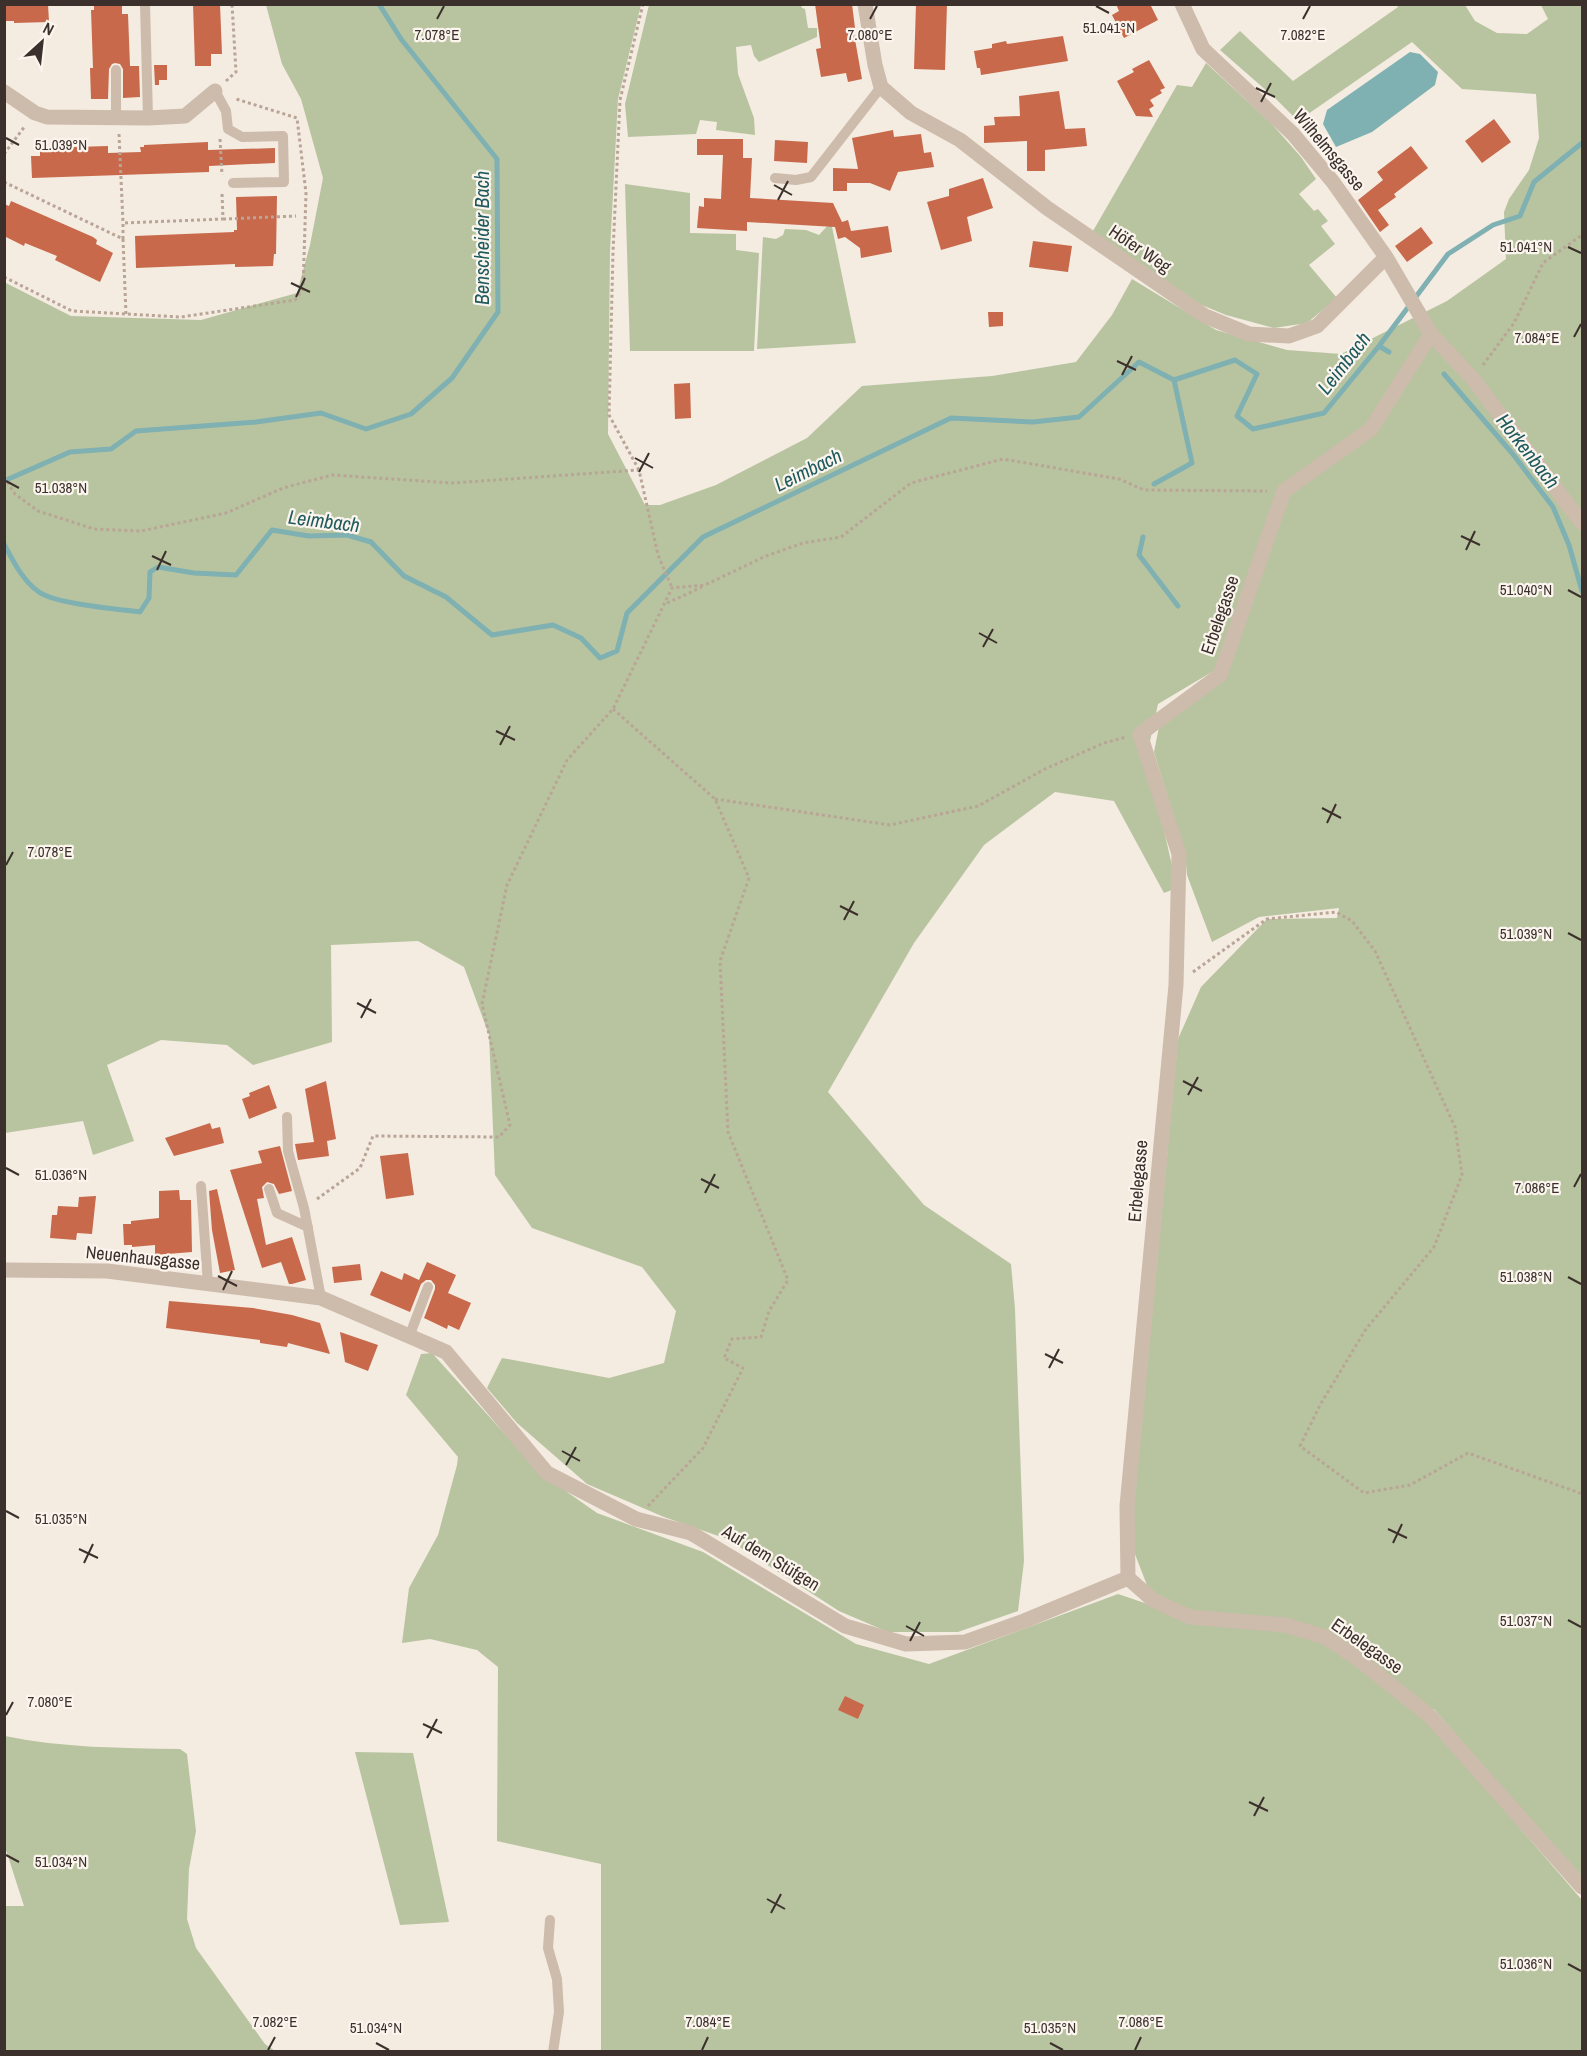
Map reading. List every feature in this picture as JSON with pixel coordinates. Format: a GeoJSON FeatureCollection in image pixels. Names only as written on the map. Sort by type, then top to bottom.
{"type":"FeatureCollection","features":[{"type":"Feature","properties":{"kind":"street"},"geometry":{"type":"LineString","coordinates":[[866,4],[875,65],[881,87]]}},
{"type":"Feature","properties":{"kind":"street","name":"Wilhelmsgasse"},"geometry":{"type":"LineString","coordinates":[[1182,4],[1203,49],[1293,134],[1333,182],[1386,257],[1431,334]]}},
{"type":"Feature","properties":{"kind":"street","name":"Höfer Weg"},"geometry":{"type":"LineString","coordinates":[[881,87],[911,113],[960,140],[1047,208],[1121,260],[1205,316],[1250,334],[1288,336],[1317,326],[1386,257]]}},
{"type":"Feature","properties":{"kind":"street"},"geometry":{"type":"LineString","coordinates":[[4,92],[34,113],[47,117],[148,118],[185,116],[215,91]]}},
{"type":"Feature","properties":{"kind":"street"},"geometry":{"type":"LineString","coordinates":[[1284,491],[1371,429],[1431,334],[1473,379],[1582,523]]}},
{"type":"Feature","properties":{"kind":"street","name":"Erbelegasse"},"geometry":{"type":"LineString","coordinates":[[1284,491],[1220,675],[1140,734],[1179,854],[1176,985],[1127,1506],[1128,1578],[1153,1600],[1190,1617],[1285,1625],[1325,1636],[1430,1716],[1582,1887]]}},
{"type":"Feature","properties":{"kind":"street","name":"Neuenhausgasse"},"geometry":{"type":"LineString","coordinates":[[4,1270],[107,1271],[321,1298],[446,1352]]}},
{"type":"Feature","properties":{"kind":"street","name":"Auf dem Stüfgen"},"geometry":{"type":"LineString","coordinates":[[446,1352],[547,1473],[636,1519],[691,1533],[845,1626],[906,1644],[965,1642],[1024,1621],[1128,1578]]}},
{"type":"Feature","properties":{"kind":"lane"},"geometry":{"type":"LineString","coordinates":[[145,4],[148,118]]}},
{"type":"Feature","properties":{"kind":"lane"},"geometry":{"type":"LineString","coordinates":[[116,70],[117,118]]}},
{"type":"Feature","properties":{"kind":"lane"},"geometry":{"type":"LineString","coordinates":[[775,178],[796,180],[811,177],[881,87]]}},
{"type":"Feature","properties":{"kind":"lane"},"geometry":{"type":"LineString","coordinates":[[215,91],[226,111],[228,129],[242,137],[282,136],[284,182],[227,185]]}},
{"type":"Feature","properties":{"kind":"lane"},"geometry":{"type":"LineString","coordinates":[[287,1117],[288,1151],[304,1208],[321,1298]]}},
{"type":"Feature","properties":{"kind":"lane"},"geometry":{"type":"LineString","coordinates":[[201,1185],[208,1284]]}},
{"type":"Feature","properties":{"kind":"lane"},"geometry":{"type":"LineString","coordinates":[[269,1189],[277,1213],[308,1227]]}},
{"type":"Feature","properties":{"kind":"lane"},"geometry":{"type":"LineString","coordinates":[[409,1337],[428,1287]]}},
{"type":"Feature","properties":{"kind":"lane"},"geometry":{"type":"LineString","coordinates":[[550,1920],[548,1948],[557,1979],[559,2012],[553,2052]]}},
{"type":"Feature","properties":{"kind":"path"},"geometry":{"type":"LineString","coordinates":[[4,277],[72,311],[181,317],[295,300],[303,289],[306,193],[297,118],[254,106],[215,91],[236,72],[232,4]]}},
{"type":"Feature","properties":{"kind":"path"},"geometry":{"type":"LineString","coordinates":[[304,1208],[360,1168],[373,1136],[498,1137],[510,1125],[482,1004],[507,885],[567,760],[613,709],[672,588],[658,555],[639,471],[609,415],[620,100],[643,4]]}},
{"type":"Feature","properties":{"kind":"path"},"geometry":{"type":"LineString","coordinates":[[4,154],[34,113]]}},
{"type":"Feature","properties":{"kind":"path"},"geometry":{"type":"LineString","coordinates":[[117,118],[126,314]]}},
{"type":"Feature","properties":{"kind":"path"},"geometry":{"type":"LineString","coordinates":[[222,175],[220,129],[227,125]]}},
{"type":"Feature","properties":{"kind":"path"},"geometry":{"type":"LineString","coordinates":[[4,182],[123,239]]}},
{"type":"Feature","properties":{"kind":"path"},"geometry":{"type":"LineString","coordinates":[[223,219],[227,185]]}},
{"type":"Feature","properties":{"kind":"path"},"geometry":{"type":"LineString","coordinates":[[123,223],[296,216]]}},
{"type":"Feature","properties":{"kind":"path"},"geometry":{"type":"LineString","coordinates":[[1473,379],[1514,323],[1543,263],[1582,235]]}},
{"type":"Feature","properties":{"kind":"path"},"geometry":{"type":"LineString","coordinates":[[665,603],[766,556],[802,543],[842,537],[912,483],[1003,459],[1119,479],[1144,490],[1284,491]]}},
{"type":"Feature","properties":{"kind":"path"},"geometry":{"type":"LineString","coordinates":[[4,477],[15,494],[38,511],[94,529],[141,531],[225,513],[283,488],[332,475],[452,483],[639,471]]}},
{"type":"Feature","properties":{"kind":"path"},"geometry":{"type":"LineString","coordinates":[[672,588],[705,585]]}},
{"type":"Feature","properties":{"kind":"path"},"geometry":{"type":"LineString","coordinates":[[613,709],[715,798],[749,878],[720,961],[728,1132],[788,1280],[769,1311],[761,1337],[732,1339],[724,1358],[743,1368],[703,1448],[636,1519]]}},
{"type":"Feature","properties":{"kind":"path"},"geometry":{"type":"LineString","coordinates":[[715,798],[890,825],[978,806],[1045,769],[1104,743],[1140,734]]}},
{"type":"Feature","properties":{"kind":"path"},"geometry":{"type":"LineString","coordinates":[[1176,985],[1267,919],[1336,912],[1352,921],[1376,951],[1455,1127],[1461,1175],[1434,1247],[1366,1329],[1320,1405],[1299,1446],[1364,1493],[1410,1485],[1468,1453],[1580,1493],[1582,1491]]}},
{"type":"Feature","properties":{"kind":"green space"},"geometry":{"type":"Polygon","coordinates":[[[266,5],[641,5],[618,99],[610,251],[608,434],[645,505],[660,505],[716,485],[807,438],[862,386],[992,376],[1076,362],[1112,315],[1132,279],[1216,330],[1287,350],[1341,354],[1447,301],[1506,259],[1504,212],[1509,199],[1529,170],[1539,138],[1536,94],[1462,89],[1412,42],[1298,121],[1220,50],[1240,31],[1293,81],[1398,7],[1397,5],[1465,5],[1475,21],[1497,33],[1527,34],[1548,19],[1541,5],[1582,5],[1582,1882],[1434,1709],[1431,1711],[1326,1635],[1192,1613],[1150,1593],[1133,1549],[1134,1506],[1178,1039],[1201,987],[1267,919],[1337,918],[1339,908],[1259,917],[1212,942],[1187,875],[1185,853],[1154,752],[1159,727],[1227,663],[1158,704],[1147,755],[1177,888],[1164,893],[1114,801],[1055,792],[984,845],[914,943],[828,1092],[924,1205],[1011,1264],[1015,1309],[1024,1561],[1018,1611],[958,1632],[888,1632],[839,1611],[727,1539],[664,1517],[587,1484],[517,1423],[487,1388],[502,1358],[609,1378],[664,1363],[676,1311],[642,1267],[532,1228],[495,1175],[489,1035],[464,967],[418,941],[331,945],[332,1042],[253,1065],[227,1045],[161,1040],[107,1065],[134,1141],[93,1155],[83,1121],[5,1133],[4,282],[71,316],[201,320],[297,293],[310,245],[323,178],[301,99],[282,64],[266,5]]]}},
{"type":"Feature","properties":{"kind":"green space"},"geometry":{"type":"Polygon","coordinates":[[[649,5],[801,5],[805,9],[808,28],[817,28],[817,37],[759,62],[754,56],[751,45],[736,47],[738,74],[754,118],[755,135],[716,130],[717,122],[700,120],[696,134],[628,137],[625,104],[649,5]]]}},
{"type":"Feature","properties":{"kind":"green space"},"geometry":{"type":"Polygon","coordinates":[[[1206,63],[1271,123],[1301,157],[1316,179],[1299,194],[1314,211],[1318,209],[1328,221],[1321,226],[1335,244],[1309,265],[1337,298],[1307,323],[1274,328],[1226,315],[1192,301],[1093,231],[1177,85],[1192,87],[1206,63]]]}},
{"type":"Feature","properties":{"kind":"green space"},"geometry":{"type":"Polygon","coordinates":[[[625,184],[690,193],[690,233],[736,234],[736,250],[759,253],[754,351],[630,351],[625,184]]]}},
{"type":"Feature","properties":{"kind":"green space"},"geometry":{"type":"Polygon","coordinates":[[[831,222],[856,343],[757,349],[763,237],[776,239],[783,235],[785,229],[806,230],[819,235],[831,222]]]}},
{"type":"Feature","properties":{"kind":"green space"},"geometry":{"type":"Polygon","coordinates":[[[432,1353],[540,1473],[597,1513],[703,1552],[856,1644],[929,1664],[1118,1594],[1189,1618],[1283,1628],[1324,1640],[1425,1718],[1582,1900],[1582,2051],[601,2051],[601,1864],[497,1841],[498,1667],[477,1650],[430,1639],[402,1643],[409,1588],[438,1535],[458,1457],[406,1395],[421,1354],[432,1353]]]}},
{"type":"Feature","properties":{"kind":"green space"},"geometry":{"type":"Polygon","coordinates":[[[5,1736],[70,1745],[180,1749],[187,1754],[196,1831],[189,1869],[187,1919],[196,1948],[265,2044],[275,2051],[5,2051],[5,1906],[24,1906],[5,1847],[5,1736]]]}},
{"type":"Feature","properties":{"kind":"green space"},"geometry":{"type":"Polygon","coordinates":[[[355,1752],[413,1753],[449,1922],[400,1925],[355,1752]]]}},
{"type":"Feature","properties":{"kind":"water"},"geometry":{"type":"Polygon","coordinates":[[[1410,52],[1420,54],[1438,72],[1435,85],[1372,132],[1336,147],[1323,124],[1327,110],[1410,52]]]}},
{"type":"Feature","properties":{"kind":"building"},"geometry":{"type":"Polygon","coordinates":[[[4,4],[48,4],[49,22],[4,21],[4,4]]]}},
{"type":"Feature","properties":{"kind":"building"},"geometry":{"type":"Polygon","coordinates":[[[94,4],[122,4],[122,14],[128,14],[130,66],[139,66],[140,97],[123,98],[123,69],[120,64],[115,63],[109,69],[108,99],[91,99],[90,68],[93,68],[91,10],[94,10],[94,4]]]}},
{"type":"Feature","properties":{"kind":"building"},"geometry":{"type":"Polygon","coordinates":[[[193,4],[220,4],[222,54],[211,54],[211,66],[195,66],[193,4]]]}},
{"type":"Feature","properties":{"kind":"building"},"geometry":{"type":"Polygon","coordinates":[[[815,4],[852,4],[855,28],[853,28],[862,79],[848,82],[846,73],[821,77],[816,49],[821,48],[815,4]]]}},
{"type":"Feature","properties":{"kind":"building"},"geometry":{"type":"Polygon","coordinates":[[[916,4],[947,4],[945,70],[914,69],[916,4]]]}},
{"type":"Feature","properties":{"kind":"building"},"geometry":{"type":"Polygon","coordinates":[[[1116,4],[1150,4],[1158,20],[1124,38],[1112,15],[1119,11],[1116,4]]]}},
{"type":"Feature","properties":{"kind":"building"},"geometry":{"type":"Polygon","coordinates":[[[1063,36],[1068,61],[981,75],[980,68],[977,68],[974,51],[992,48],[992,44],[1063,36]]]}},
{"type":"Feature","properties":{"kind":"building"},"geometry":{"type":"Polygon","coordinates":[[[1149,60],[1165,88],[1160,90],[1162,93],[1150,100],[1154,106],[1149,109],[1153,117],[1136,116],[1117,81],[1134,72],[1132,69],[1149,60]]]}},
{"type":"Feature","properties":{"kind":"building"},"geometry":{"type":"Polygon","coordinates":[[[154,65],[167,65],[167,80],[159,80],[159,85],[155,85],[154,65]]]}},
{"type":"Feature","properties":{"kind":"building"},"geometry":{"type":"Polygon","coordinates":[[[1059,91],[1065,129],[1085,128],[1087,146],[1045,150],[1045,171],[1027,171],[1027,141],[984,143],[984,126],[995,125],[994,117],[1020,116],[1019,96],[1059,91]]]}},
{"type":"Feature","properties":{"kind":"building"},"geometry":{"type":"Polygon","coordinates":[[[1494,119],[1511,142],[1482,163],[1465,141],[1494,119]]]}},
{"type":"Feature","properties":{"kind":"building"},"geometry":{"type":"Polygon","coordinates":[[[893,130],[894,137],[921,134],[924,153],[931,152],[934,167],[898,172],[890,191],[870,183],[847,183],[847,191],[833,191],[833,168],[858,169],[852,138],[893,130]]]}},
{"type":"Feature","properties":{"kind":"building"},"geometry":{"type":"Polygon","coordinates":[[[697,139],[743,139],[743,158],[752,158],[750,198],[833,203],[842,222],[848,220],[851,231],[888,226],[892,252],[861,258],[860,248],[845,237],[838,239],[835,227],[747,222],[747,231],[697,228],[699,206],[704,207],[704,198],[721,199],[723,155],[697,155],[697,139]]]}},
{"type":"Feature","properties":{"kind":"building"},"geometry":{"type":"Polygon","coordinates":[[[775,140],[808,142],[807,163],[774,161],[775,140]]]}},
{"type":"Feature","properties":{"kind":"building"},"geometry":{"type":"Polygon","coordinates":[[[208,142],[208,150],[275,148],[275,163],[209,166],[209,172],[32,178],[31,156],[40,156],[40,151],[44,151],[44,148],[108,146],[108,153],[141,152],[140,147],[144,145],[208,142]]]}},
{"type":"Feature","properties":{"kind":"building"},"geometry":{"type":"Polygon","coordinates":[[[1411,146],[1428,168],[1394,194],[1396,197],[1378,210],[1389,225],[1380,232],[1358,200],[1383,180],[1377,172],[1411,146]]]}},
{"type":"Feature","properties":{"kind":"building"},"geometry":{"type":"Polygon","coordinates":[[[983,178],[993,208],[967,217],[972,241],[941,250],[927,202],[949,196],[949,189],[983,178]]]}},
{"type":"Feature","properties":{"kind":"building"},"geometry":{"type":"Polygon","coordinates":[[[277,196],[276,254],[274,254],[273,266],[235,267],[235,264],[136,268],[135,236],[234,232],[237,230],[236,197],[277,196]]]}},
{"type":"Feature","properties":{"kind":"building"},"geometry":{"type":"Polygon","coordinates":[[[11,201],[93,237],[97,240],[96,244],[113,253],[100,282],[55,260],[57,256],[25,243],[24,246],[4,236],[4,204],[9,206],[11,201]]]}},
{"type":"Feature","properties":{"kind":"building"},"geometry":{"type":"Polygon","coordinates":[[[1421,227],[1433,243],[1407,262],[1395,246],[1421,227]]]}},
{"type":"Feature","properties":{"kind":"building"},"geometry":{"type":"Polygon","coordinates":[[[1033,241],[1072,246],[1068,272],[1029,267],[1033,241]]]}},
{"type":"Feature","properties":{"kind":"building"},"geometry":{"type":"Polygon","coordinates":[[[988,312],[1003,312],[1003,326],[989,327],[988,312]]]}},
{"type":"Feature","properties":{"kind":"building"},"geometry":{"type":"Polygon","coordinates":[[[690,383],[691,418],[675,419],[674,384],[690,383]]]}},
{"type":"Feature","properties":{"kind":"building"},"geometry":{"type":"Polygon","coordinates":[[[326,1081],[336,1139],[327,1141],[329,1156],[298,1160],[295,1144],[314,1142],[305,1089],[326,1081]]]}},
{"type":"Feature","properties":{"kind":"building"},"geometry":{"type":"Polygon","coordinates":[[[269,1085],[277,1108],[249,1119],[242,1099],[250,1096],[249,1093],[269,1085]]]}},
{"type":"Feature","properties":{"kind":"building"},"geometry":{"type":"Polygon","coordinates":[[[210,1123],[212,1129],[220,1127],[224,1143],[174,1156],[165,1138],[210,1123]]]}},
{"type":"Feature","properties":{"kind":"building"},"geometry":{"type":"Polygon","coordinates":[[[280,1146],[292,1191],[279,1194],[274,1184],[267,1182],[262,1187],[264,1198],[257,1199],[266,1245],[292,1237],[306,1280],[292,1284],[289,1284],[281,1262],[262,1268],[230,1170],[262,1163],[258,1151],[280,1146]]]}},
{"type":"Feature","properties":{"kind":"building"},"geometry":{"type":"Polygon","coordinates":[[[408,1153],[414,1195],[386,1199],[380,1156],[408,1153]]]}},
{"type":"Feature","properties":{"kind":"building"},"geometry":{"type":"Polygon","coordinates":[[[217,1189],[235,1270],[220,1273],[212,1230],[209,1191],[217,1189]]]}},
{"type":"Feature","properties":{"kind":"building"},"geometry":{"type":"Polygon","coordinates":[[[179,1190],[180,1200],[191,1200],[192,1252],[155,1255],[155,1245],[132,1247],[132,1245],[124,1245],[123,1224],[159,1218],[159,1191],[179,1190]]]}},
{"type":"Feature","properties":{"kind":"building"},"geometry":{"type":"Polygon","coordinates":[[[96,1196],[92,1234],[77,1233],[76,1240],[50,1238],[52,1215],[57,1215],[58,1206],[78,1207],[79,1197],[96,1196]]]}},
{"type":"Feature","properties":{"kind":"building"},"geometry":{"type":"Polygon","coordinates":[[[427,1262],[456,1275],[448,1293],[471,1303],[459,1330],[448,1325],[447,1329],[424,1318],[435,1289],[431,1280],[426,1280],[421,1284],[410,1312],[370,1295],[381,1271],[402,1280],[404,1273],[419,1280],[427,1262]]]}},
{"type":"Feature","properties":{"kind":"building"},"geometry":{"type":"Polygon","coordinates":[[[360,1264],[362,1280],[334,1283],[332,1267],[360,1264]]]}},
{"type":"Feature","properties":{"kind":"building"},"geometry":{"type":"Polygon","coordinates":[[[169,1301],[253,1308],[320,1323],[330,1354],[288,1343],[287,1347],[260,1343],[260,1340],[166,1328],[169,1301]]]}},
{"type":"Feature","properties":{"kind":"building"},"geometry":{"type":"Polygon","coordinates":[[[340,1332],[378,1345],[368,1371],[345,1362],[340,1332]]]}},
{"type":"Feature","properties":{"kind":"building"},"geometry":{"type":"Polygon","coordinates":[[[845,1696],[864,1705],[858,1719],[838,1710],[845,1696]]]}},
{"type":"Feature","properties":{"kind":"waterway","name":"Benscheider Bach"},"geometry":{"type":"LineString","coordinates":[[4,481],[70,452],[111,449],[136,431],[256,422],[321,413],[366,429],[411,414],[452,378],[498,312],[497,159],[401,39],[379,4]]}},
{"type":"Feature","properties":{"kind":"waterway","name":"Leimbach"},"geometry":{"type":"LineString","coordinates":[[4,544],[19,570],[39,592],[59,600],[140,612],[149,598],[150,572],[158,567],[194,573],[236,575],[272,530],[309,536],[347,535],[371,542],[404,576],[446,597],[492,635],[553,625],[581,638],[600,658],[617,651],[627,613],[703,537],[951,418],[1033,422],[1079,417],[1139,362],[1174,380],[1235,360],[1257,374],[1237,416],[1253,429],[1324,413],[1379,346],[1448,254],[1493,225],[1520,216],[1534,182],[1582,143]]}},
{"type":"Feature","properties":{"kind":"waterway"},"geometry":{"type":"LineString","coordinates":[[1379,346],[1389,352]]}},
{"type":"Feature","properties":{"kind":"waterway","name":"Horkenbach"},"geometry":{"type":"LineString","coordinates":[[1444,374],[1512,453],[1553,507],[1569,545],[1582,591]]}},
{"type":"Feature","properties":{"kind":"waterway"},"geometry":{"type":"LineString","coordinates":[[1154,484],[1192,463],[1174,380]]}},
{"type":"Feature","properties":{"kind":"waterway"},"geometry":{"type":"LineString","coordinates":[[1143,537],[1139,555],[1178,606]]}}]}
